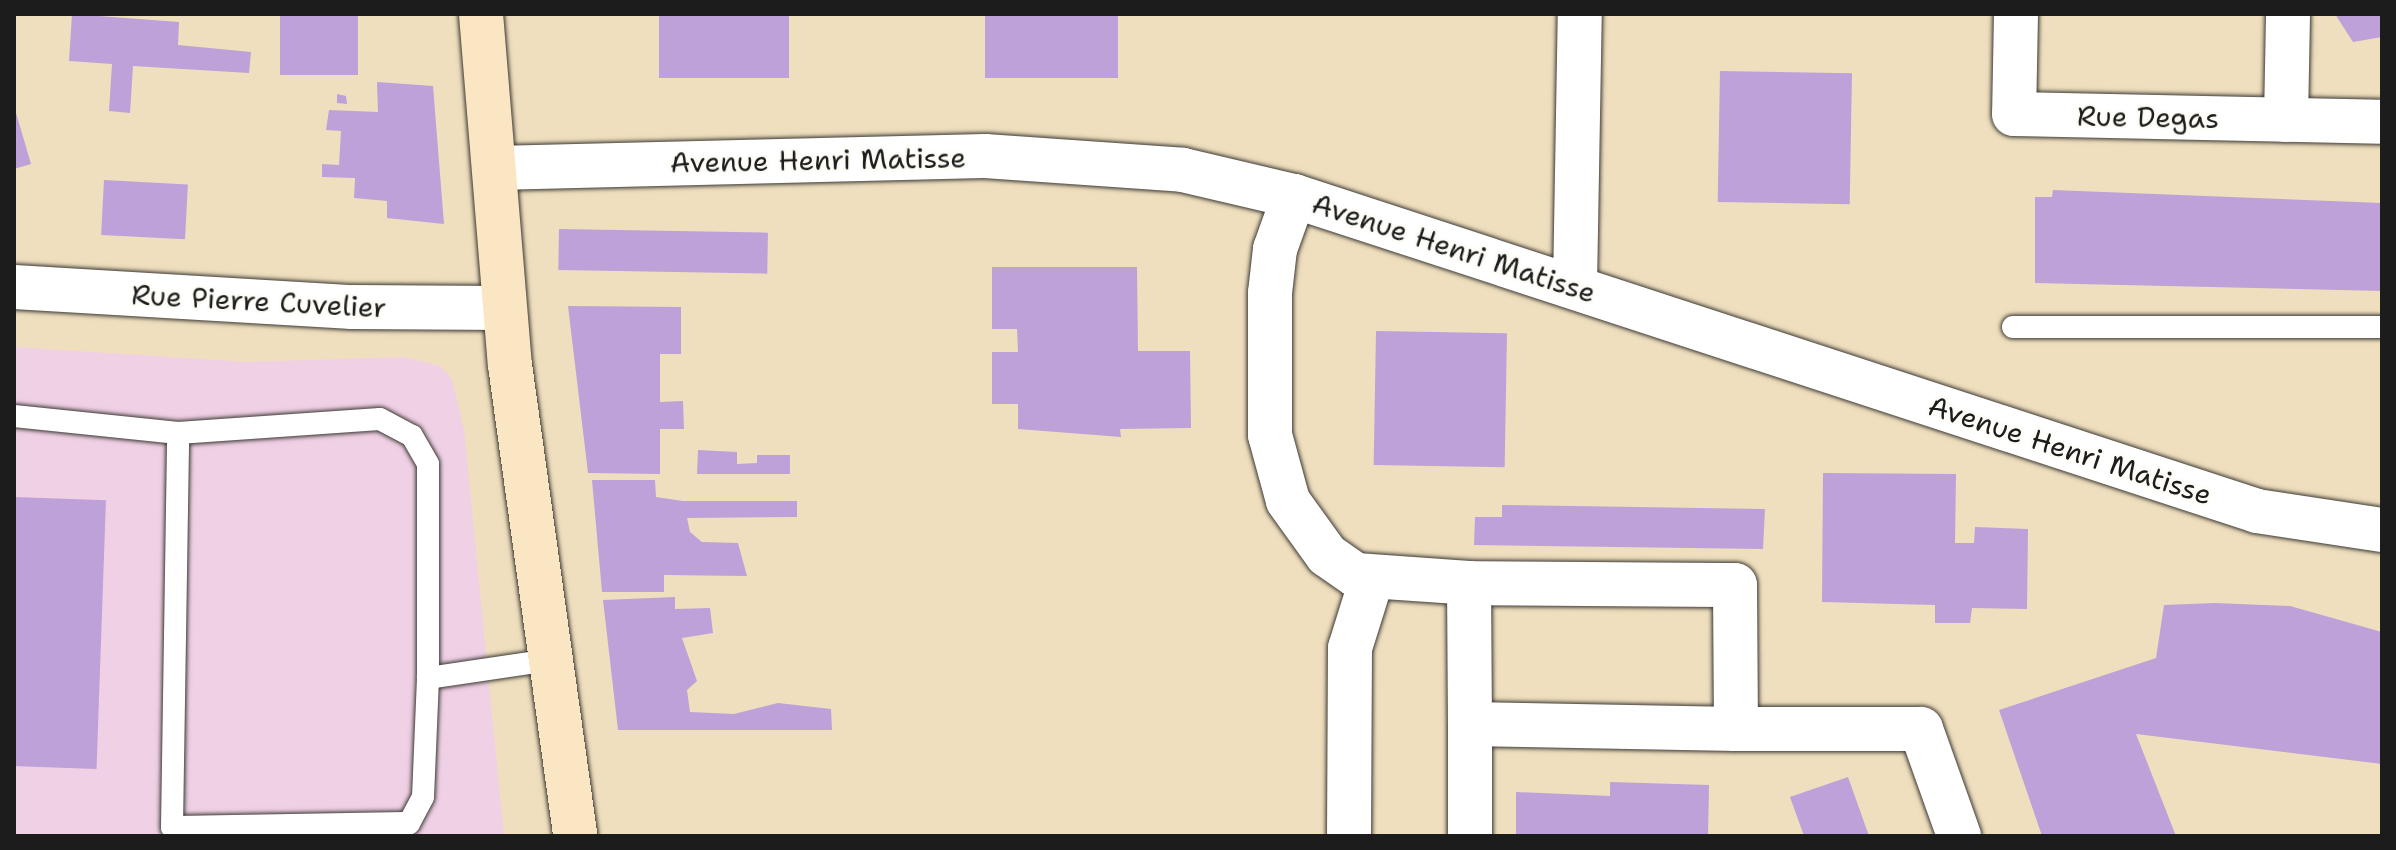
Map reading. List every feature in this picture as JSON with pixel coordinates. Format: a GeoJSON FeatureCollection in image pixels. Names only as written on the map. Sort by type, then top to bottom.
{"type":"FeatureCollection","features":[{"type":"Feature","properties":{"kind":"street"},"geometry":{"type":"LineString","coordinates":[[481,14],[504,308],[575,836]]}},
{"type":"Feature","properties":{"kind":"street"},"geometry":{"type":"LineString","coordinates":[[1575,287],[1580,14]]}},
{"type":"Feature","properties":{"kind":"street","name":"Rue Degas"},"geometry":{"type":"LineString","coordinates":[[2016,14],[2014,114],[2382,122]]}},
{"type":"Feature","properties":{"kind":"street"},"geometry":{"type":"LineString","coordinates":[[2286,120],[2288,14]]}},
{"type":"Feature","properties":{"kind":"street","name":"Avenue Henri Matisse"},"geometry":{"type":"LineString","coordinates":[[495,168],[1066,156],[1183,170],[1294,196],[2257,511],[2382,530]]}},
{"type":"Feature","properties":{"kind":"street"},"geometry":{"type":"LineString","coordinates":[[1294,196],[1271,271],[1273,458],[1303,525],[1327,555],[1371,581],[1735,585],[1736,729]]}},
{"type":"Feature","properties":{"kind":"street","name":"Rue Pierre Cuvelier"},"geometry":{"type":"LineString","coordinates":[[14,287],[352,307],[504,308]]}},
{"type":"Feature","properties":{"kind":"street"},"geometry":{"type":"LineString","coordinates":[[1349,836],[1350,648],[1371,581]]}},
{"type":"Feature","properties":{"kind":"street"},"geometry":{"type":"LineString","coordinates":[[1469,583],[1470,836]]}},
{"type":"Feature","properties":{"kind":"street"},"geometry":{"type":"LineString","coordinates":[[1470,724],[1921,729],[1959,836]]}},
{"type":"Feature","properties":{"kind":"lane"},"geometry":{"type":"LineString","coordinates":[[2013,327],[2382,327]]}},
{"type":"Feature","properties":{"kind":"lane"},"geometry":{"type":"LineString","coordinates":[[14,416],[178,433],[360,419],[399,424],[412,436],[428,464],[428,678],[423,797],[409,823],[172,827],[178,433]]}},
{"type":"Feature","properties":{"kind":"lane"},"geometry":{"type":"LineString","coordinates":[[428,678],[550,660]]}},
{"type":"Feature","properties":{"kind":"shaded area"},"geometry":{"type":"Polygon","coordinates":[[[14,347],[247,362],[404,357],[440,366],[452,379],[464,430],[504,836],[14,836],[14,347]]]}},
{"type":"Feature","properties":{"kind":"building"},"geometry":{"type":"Polygon","coordinates":[[[72,14],[179,22],[178,45],[251,52],[249,73],[133,66],[130,113],[109,111],[112,64],[69,61],[72,14]]]}},
{"type":"Feature","properties":{"kind":"building"},"geometry":{"type":"Polygon","coordinates":[[[280,14],[358,14],[358,75],[280,75],[280,14]]]}},
{"type":"Feature","properties":{"kind":"building"},"geometry":{"type":"Polygon","coordinates":[[[659,14],[789,14],[789,78],[659,78],[659,14]]]}},
{"type":"Feature","properties":{"kind":"building"},"geometry":{"type":"Polygon","coordinates":[[[985,14],[1118,14],[1118,78],[985,78],[985,14]]]}},
{"type":"Feature","properties":{"kind":"building"},"geometry":{"type":"Polygon","coordinates":[[[2335,14],[2382,14],[2382,37],[2353,42],[2335,14]]]}},
{"type":"Feature","properties":{"kind":"building"},"geometry":{"type":"Polygon","coordinates":[[[1720,71],[1852,73],[1850,204],[1718,202],[1720,71]]]}},
{"type":"Feature","properties":{"kind":"building"},"geometry":{"type":"Polygon","coordinates":[[[377,82],[433,86],[444,224],[387,218],[387,201],[354,198],[355,178],[322,177],[322,164],[339,165],[341,131],[326,130],[329,110],[378,112],[377,82]]]}},
{"type":"Feature","properties":{"kind":"building"},"geometry":{"type":"Polygon","coordinates":[[[337,94],[346,96],[347,104],[337,103],[337,94]]]}},
{"type":"Feature","properties":{"kind":"building"},"geometry":{"type":"Polygon","coordinates":[[[14,106],[31,164],[14,169],[14,106]]]}},
{"type":"Feature","properties":{"kind":"building"},"geometry":{"type":"Polygon","coordinates":[[[104,180],[188,184],[185,239],[101,235],[104,180]]]}},
{"type":"Feature","properties":{"kind":"building"},"geometry":{"type":"Polygon","coordinates":[[[2053,190],[2382,203],[2382,291],[2035,283],[2035,197],[2052,197],[2053,190]]]}},
{"type":"Feature","properties":{"kind":"building"},"geometry":{"type":"Polygon","coordinates":[[[559,229],[768,233],[767,274],[558,270],[559,229]]]}},
{"type":"Feature","properties":{"kind":"building"},"geometry":{"type":"Polygon","coordinates":[[[992,267],[1137,267],[1138,351],[1190,351],[1191,428],[1120,429],[1121,437],[1018,429],[1018,404],[992,404],[992,352],[1018,352],[1017,329],[992,329],[992,267]]]}},
{"type":"Feature","properties":{"kind":"building"},"geometry":{"type":"Polygon","coordinates":[[[568,306],[681,307],[681,354],[660,354],[660,402],[683,401],[684,429],[660,429],[660,474],[588,473],[568,306]]]}},
{"type":"Feature","properties":{"kind":"building"},"geometry":{"type":"Polygon","coordinates":[[[1376,331],[1507,333],[1505,467],[1374,465],[1376,331]]]}},
{"type":"Feature","properties":{"kind":"building"},"geometry":{"type":"Polygon","coordinates":[[[698,450],[737,452],[737,464],[757,463],[757,455],[790,455],[790,474],[697,474],[698,450]]]}},
{"type":"Feature","properties":{"kind":"building"},"geometry":{"type":"Polygon","coordinates":[[[1823,473],[1956,474],[1955,543],[1974,543],[1975,527],[2028,529],[2027,609],[1972,608],[1970,623],[1935,623],[1935,605],[1822,602],[1823,473]]]}},
{"type":"Feature","properties":{"kind":"building"},"geometry":{"type":"Polygon","coordinates":[[[592,480],[655,480],[656,497],[683,501],[797,501],[797,517],[687,518],[690,532],[702,542],[738,543],[747,576],[664,575],[664,592],[602,592],[592,480]]]}},
{"type":"Feature","properties":{"kind":"building"},"geometry":{"type":"Polygon","coordinates":[[[14,497],[106,500],[97,769],[14,766],[14,497]]]}},
{"type":"Feature","properties":{"kind":"building"},"geometry":{"type":"Polygon","coordinates":[[[1502,505],[1765,509],[1763,549],[1474,545],[1475,517],[1502,517],[1502,505]]]}},
{"type":"Feature","properties":{"kind":"building"},"geometry":{"type":"Polygon","coordinates":[[[675,597],[675,609],[710,608],[713,633],[682,638],[697,681],[687,690],[690,712],[734,714],[778,703],[831,709],[832,730],[618,730],[603,600],[675,597]]]}},
{"type":"Feature","properties":{"kind":"building"},"geometry":{"type":"Polygon","coordinates":[[[2215,603],[2290,606],[2382,632],[2382,764],[2136,734],[2176,836],[2042,836],[1999,710],[2156,658],[2164,605],[2215,603]]]}},
{"type":"Feature","properties":{"kind":"building"},"geometry":{"type":"Polygon","coordinates":[[[1848,777],[1869,836],[1804,836],[1790,797],[1848,777]]]}},
{"type":"Feature","properties":{"kind":"building"},"geometry":{"type":"Polygon","coordinates":[[[1610,782],[1709,785],[1708,836],[1516,836],[1516,792],[1610,796],[1610,782]]]}}]}
